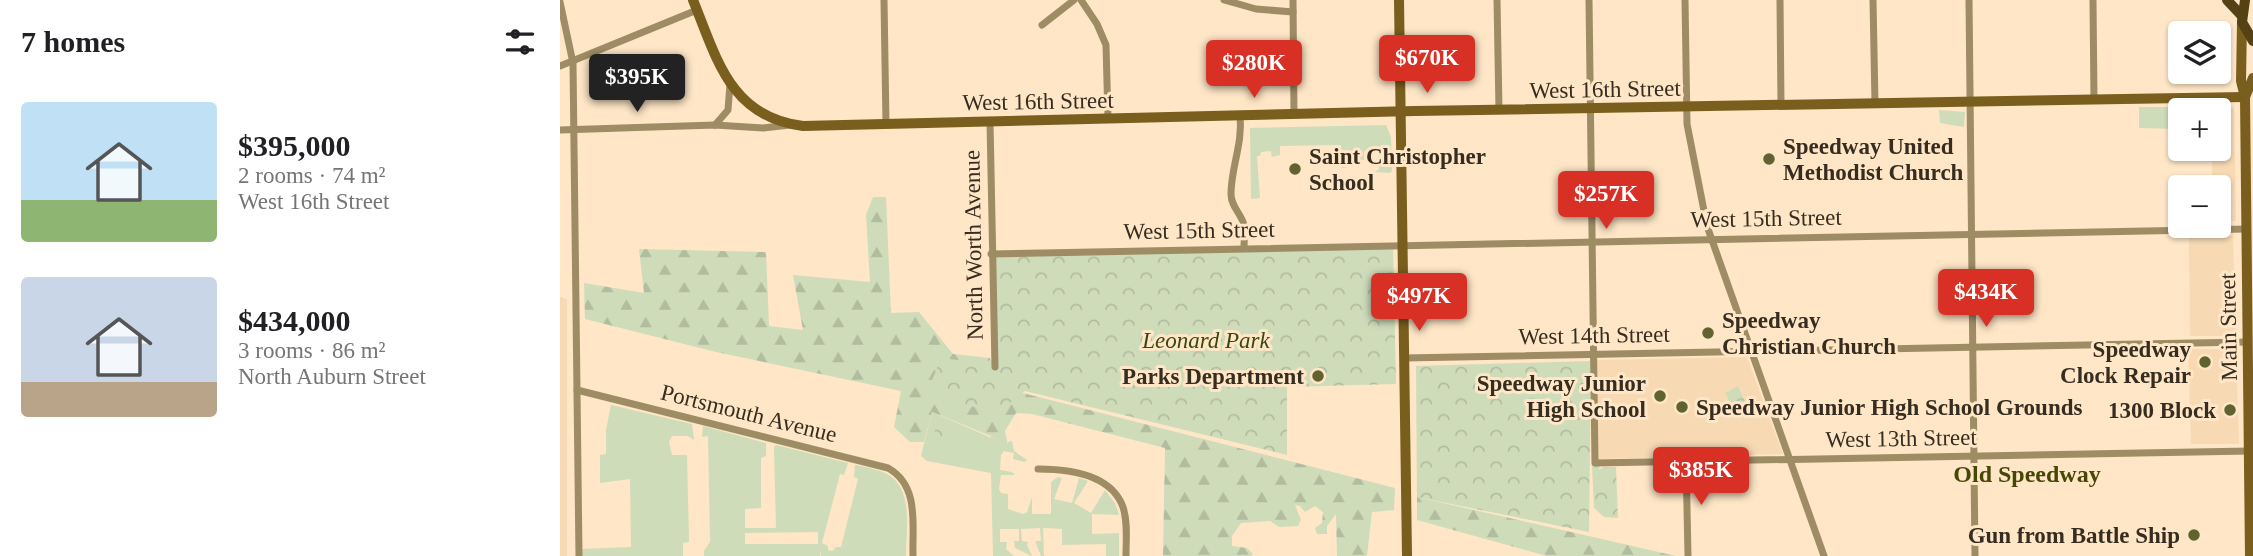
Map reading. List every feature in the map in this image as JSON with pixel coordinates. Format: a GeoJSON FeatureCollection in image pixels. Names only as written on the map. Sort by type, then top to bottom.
{"type":"FeatureCollection","features":[{"type":"Feature","properties":{"kind":"main road"},"geometry":{"type":"LineString","coordinates":[[2227,0],[2242,19],[2253,41]]}},
{"type":"Feature","properties":{"kind":"main road"},"geometry":{"type":"LineString","coordinates":[[2242,19],[2245,0]]}},
{"type":"Feature","properties":{"kind":"street"},"geometry":{"type":"LineString","coordinates":[[884,0],[886,124]]}},
{"type":"Feature","properties":{"kind":"street"},"geometry":{"type":"LineString","coordinates":[[1042,25],[1074,0]]}},
{"type":"Feature","properties":{"kind":"street"},"geometry":{"type":"LineString","coordinates":[[1081,0],[1105,42],[1108,119]]}},
{"type":"Feature","properties":{"kind":"street"},"geometry":{"type":"LineString","coordinates":[[1224,0],[1256,9],[1293,12]]}},
{"type":"Feature","properties":{"kind":"street"},"geometry":{"type":"LineString","coordinates":[[1293,0],[1294,114]]}},
{"type":"Feature","properties":{"kind":"street"},"geometry":{"type":"LineString","coordinates":[[1399,0],[1407,556]]}},
{"type":"Feature","properties":{"kind":"street"},"geometry":{"type":"LineString","coordinates":[[1497,0],[1499,110]]}},
{"type":"Feature","properties":{"kind":"street"},"geometry":{"type":"LineString","coordinates":[[1589,0],[1594,354]]}},
{"type":"Feature","properties":{"kind":"street"},"geometry":{"type":"LineString","coordinates":[[1685,0],[1686,107],[1692,152],[1711,238],[1824,556]]}},
{"type":"Feature","properties":{"kind":"street"},"geometry":{"type":"LineString","coordinates":[[1780,0],[1781,105]]}},
{"type":"Feature","properties":{"kind":"street"},"geometry":{"type":"LineString","coordinates":[[1874,0],[1875,103]]}},
{"type":"Feature","properties":{"kind":"street"},"geometry":{"type":"LineString","coordinates":[[1969,0],[1975,556]]}},
{"type":"Feature","properties":{"kind":"street"},"geometry":{"type":"LineString","coordinates":[[2093,0],[2094,100]]}},
{"type":"Feature","properties":{"kind":"street"},"geometry":{"type":"LineString","coordinates":[[560,2],[573,60],[579,556]]}},
{"type":"Feature","properties":{"kind":"street"},"geometry":{"type":"LineString","coordinates":[[560,66],[695,5],[730,84],[740,98],[757,112],[794,125]]}},
{"type":"Feature","properties":{"kind":"street","name":"Main Street"},"geometry":{"type":"LineString","coordinates":[[2242,19],[2250,556]]}},
{"type":"Feature","properties":{"kind":"street","name":"Main Street"},"geometry":{"type":"LineString","coordinates":[[2245,97],[2253,78]]}},
{"type":"Feature","properties":{"kind":"street"},"geometry":{"type":"LineString","coordinates":[[715,125],[728,110],[730,84]]}},
{"type":"Feature","properties":{"kind":"street","name":"West 16th Street"},"geometry":{"type":"LineString","coordinates":[[560,130],[715,125],[763,128],[794,125],[1400,111],[2245,97]]}},
{"type":"Feature","properties":{"kind":"street"},"geometry":{"type":"LineString","coordinates":[[1240,115],[1240,148],[1232,179],[1231,201],[1244,225],[1244,247]]}},
{"type":"Feature","properties":{"kind":"street","name":"North Worth Avenue"},"geometry":{"type":"LineString","coordinates":[[990,122],[995,367]]}},
{"type":"Feature","properties":{"kind":"street","name":"West 15th Street"},"geometry":{"type":"LineString","coordinates":[[991,254],[2246,229]]}},
{"type":"Feature","properties":{"kind":"street","name":"West 14th Street"},"geometry":{"type":"LineString","coordinates":[[1404,358],[2248,342]]}},
{"type":"Feature","properties":{"kind":"street","name":"West 13th Street"},"geometry":{"type":"LineString","coordinates":[[1594,354],[1595,463],[2249,451]]}},
{"type":"Feature","properties":{"kind":"street","name":"Portsmouth Avenue"},"geometry":{"type":"LineString","coordinates":[[577,390],[880,465],[894,471],[905,484],[912,503],[913,556]]}},
{"type":"Feature","properties":{"kind":"street"},"geometry":{"type":"LineString","coordinates":[[1686,461],[1688,555]]}},
{"type":"Feature","properties":{"kind":"street"},"geometry":{"type":"LineString","coordinates":[[1038,469],[1069,471],[1102,481],[1114,491],[1123,508],[1126,556]]}},
{"type":"Feature","properties":{"kind":"shaded area"},"geometry":{"type":"Polygon","coordinates":[[[2231,108],[2234,108],[2236,221],[2231,221],[2231,175],[2212,175],[2212,161],[2231,161],[2231,108]]]}},
{"type":"Feature","properties":{"kind":"shaded area"},"geometry":{"type":"Polygon","coordinates":[[[2233,236],[2236,336],[2190,336],[2189,238],[2233,236]]]}},
{"type":"Feature","properties":{"kind":"shaded area"},"geometry":{"type":"Polygon","coordinates":[[[560,297],[567,299],[567,556],[560,556],[560,297]]]}},
{"type":"Feature","properties":{"kind":"shaded area"},"geometry":{"type":"Polygon","coordinates":[[[2188,349],[2236,349],[2239,444],[2191,444],[2188,349]]]}},
{"type":"Feature","properties":{"kind":"shaded area","name":"Speedway Junior High School Grounds"},"geometry":{"type":"Polygon","coordinates":[[[1747,357],[1783,454],[1598,459],[1596,360],[1747,357]]]}},
{"type":"Feature","properties":{"kind":"green space"},"geometry":{"type":"Polygon","coordinates":[[[2139,107],[2168,107],[2168,129],[2139,128],[2139,107]]]}},
{"type":"Feature","properties":{"kind":"green space"},"geometry":{"type":"Polygon","coordinates":[[[1939,110],[1965,112],[1964,127],[1940,123],[1939,110]]]}},
{"type":"Feature","properties":{"kind":"green space"},"geometry":{"type":"Polygon","coordinates":[[[1386,125],[1391,137],[1390,173],[1375,172],[1379,169],[1378,151],[1364,151],[1364,160],[1355,160],[1354,166],[1342,168],[1341,145],[1280,146],[1280,155],[1272,157],[1271,151],[1261,152],[1260,156],[1257,156],[1260,198],[1251,199],[1250,128],[1386,125]]]}},
{"type":"Feature","properties":{"kind":"green space"},"geometry":{"type":"Polygon","coordinates":[[[873,197],[886,197],[891,313],[919,312],[953,354],[990,358],[992,385],[1395,488],[1394,510],[1372,512],[1367,556],[1337,556],[1336,514],[1327,526],[1327,534],[1317,534],[1315,528],[1322,523],[1323,512],[1315,506],[1305,512],[1295,505],[1301,520],[1298,526],[1279,527],[1270,521],[1241,523],[1232,536],[1232,546],[1247,548],[1253,554],[1251,556],[1163,556],[1165,448],[1032,414],[1016,413],[1005,431],[1008,445],[991,448],[991,436],[932,412],[924,442],[910,442],[894,427],[901,391],[716,352],[585,319],[584,283],[644,293],[639,249],[766,252],[769,326],[803,330],[793,275],[870,282],[866,215],[873,197]]]}},
{"type":"Feature","properties":{"kind":"green space","name":"Leonard Park"},"geometry":{"type":"Polygon","coordinates":[[[1393,246],[1396,384],[1287,387],[1287,455],[1025,391],[994,415],[927,393],[941,358],[974,362],[994,360],[991,254],[1393,246]]]}},
{"type":"Feature","properties":{"kind":"green space"},"geometry":{"type":"Polygon","coordinates":[[[1591,361],[1589,532],[1417,497],[1416,366],[1591,361]]]}},
{"type":"Feature","properties":{"kind":"green space"},"geometry":{"type":"Polygon","coordinates":[[[1738,386],[1747,406],[1736,413],[1725,393],[1738,386]]]}},
{"type":"Feature","properties":{"kind":"green space"},"geometry":{"type":"Polygon","coordinates":[[[611,405],[692,424],[694,440],[688,436],[672,436],[669,442],[672,455],[687,455],[689,542],[683,543],[683,556],[582,556],[582,549],[631,547],[630,479],[600,483],[600,455],[606,454],[606,430],[611,405]]]}},
{"type":"Feature","properties":{"kind":"green space"},"geometry":{"type":"Polygon","coordinates":[[[932,412],[1008,445],[1008,442],[1012,441],[1014,451],[1027,460],[1025,462],[1013,459],[1014,453],[1004,451],[1001,455],[1000,470],[1015,475],[1001,475],[999,489],[1001,493],[1008,494],[1008,509],[1023,514],[1027,512],[1032,497],[1032,514],[1051,514],[1051,482],[1058,477],[1062,478],[1054,499],[1072,503],[1079,478],[1088,481],[1074,503],[1091,513],[1105,490],[1115,503],[1119,515],[1092,514],[1092,534],[1119,533],[1119,556],[1106,556],[1106,544],[1062,545],[1062,529],[1043,528],[1044,556],[1041,556],[1035,541],[1041,541],[1040,528],[1021,529],[1022,541],[1028,542],[1032,556],[1015,548],[1014,541],[1019,541],[1019,529],[1000,529],[1000,542],[1007,542],[1006,549],[1014,556],[993,556],[991,473],[927,461],[921,456],[932,412]]]}},
{"type":"Feature","properties":{"kind":"green space"},"geometry":{"type":"Polygon","coordinates":[[[937,422],[951,426],[945,450],[931,447],[937,422]]]}},
{"type":"Feature","properties":{"kind":"green space"},"geometry":{"type":"Polygon","coordinates":[[[703,426],[766,443],[766,456],[761,458],[761,508],[745,509],[745,528],[776,528],[776,445],[848,463],[844,475],[840,474],[822,543],[828,546],[828,550],[833,551],[836,547],[841,547],[858,479],[854,477],[855,465],[887,474],[896,480],[905,499],[906,556],[821,556],[820,551],[820,556],[704,556],[710,542],[708,436],[702,437],[703,426]],[[818,532],[745,533],[745,544],[818,544],[818,532]]]}},
{"type":"Feature","properties":{"kind":"green space"},"geometry":{"type":"Polygon","coordinates":[[[1592,466],[1600,466],[1599,470],[1603,467],[1616,467],[1618,518],[1604,517],[1594,508],[1592,466]]]}},
{"type":"Feature","properties":{"kind":"green space"},"geometry":{"type":"Polygon","coordinates":[[[1417,497],[1676,556],[1547,556],[1417,520],[1417,497]]]}},
{"type":"Feature","properties":{"kind":"place","name":"Speedway United Methodist Church"},"geometry":{"type":"Point","coordinates":[1769,159]}},
{"type":"Feature","properties":{"kind":"place","name":"Saint Christopher School"},"geometry":{"type":"Point","coordinates":[1295,169]}},
{"type":"Feature","properties":{"kind":"place","name":"Speedway Christian Church"},"geometry":{"type":"Point","coordinates":[1708,333]}},
{"type":"Feature","properties":{"kind":"place","name":"Speedway Clock Repair"},"geometry":{"type":"Point","coordinates":[2205,362]}},
{"type":"Feature","properties":{"kind":"place","name":"Parks Department"},"geometry":{"type":"Point","coordinates":[1318,376]}},
{"type":"Feature","properties":{"kind":"place","name":"Speedway Junior High School"},"geometry":{"type":"Point","coordinates":[1660,396]}},
{"type":"Feature","properties":{"kind":"place","name":"Speedway Junior High School Grounds"},"geometry":{"type":"Point","coordinates":[1682,407]}},
{"type":"Feature","properties":{"kind":"place","name":"1300 Block"},"geometry":{"type":"Point","coordinates":[2230,410]}},
{"type":"Feature","properties":{"kind":"place","name":"Gun from Battle Ship"},"geometry":{"type":"Point","coordinates":[2194,535]}},
{"type":"Feature","properties":{"kind":"district","name":"Old Speedway"},"geometry":{"type":"Point","coordinates":[2027,474]}}]}
